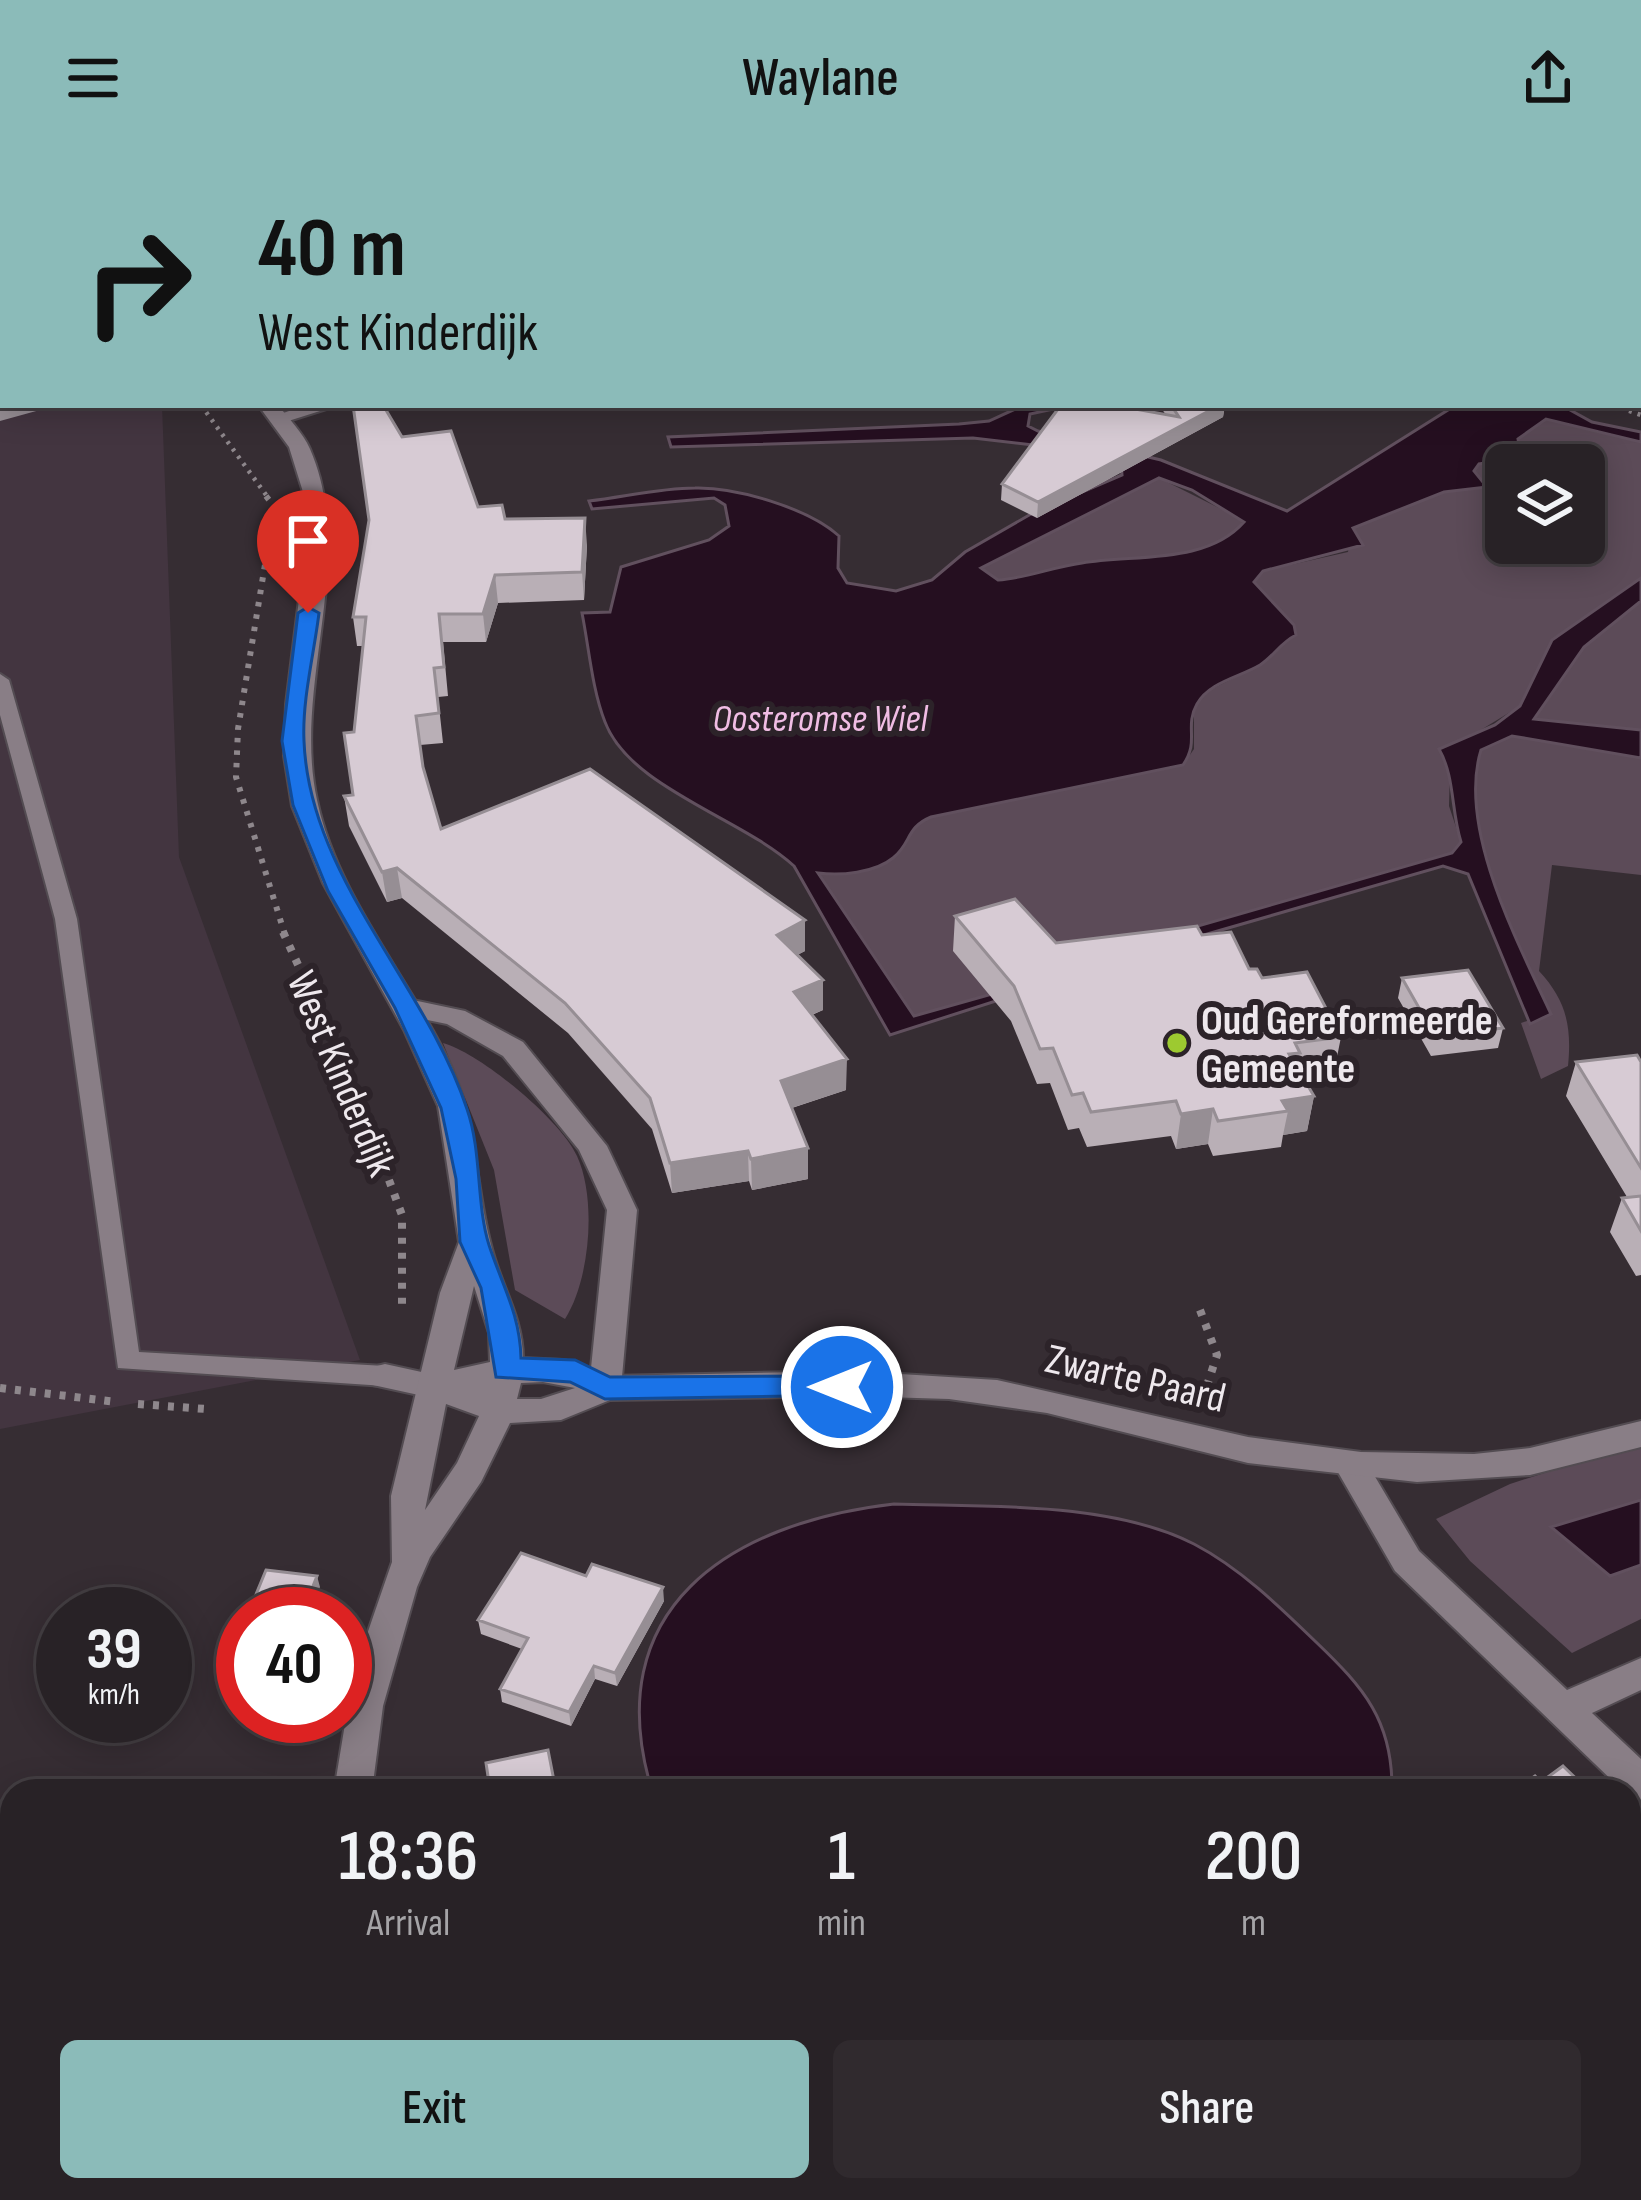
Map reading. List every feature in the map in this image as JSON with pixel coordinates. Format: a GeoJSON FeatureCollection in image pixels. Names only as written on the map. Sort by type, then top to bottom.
{"type":"FeatureCollection","features":[{"type":"Feature","properties":{"kind":"street","name":"West Kinderdijk"},"geometry":{"type":"LineString","coordinates":[[275,411],[302,449],[316,494],[317,567],[300,659],[293,741],[304,805],[340,891],[408,1008],[454,1108],[469,1179],[474,1242],[495,1288],[506,1329],[507,1369],[498,1413],[459,1491],[409,1562],[365,1702],[355,1779]]}},
{"type":"Feature","properties":{"kind":"street","name":"West Kinderdijk"},"geometry":{"type":"LineString","coordinates":[[408,1008],[455,1017],[513,1048],[592,1146],[622,1210],[605,1388]]}},
{"type":"Feature","properties":{"kind":"street","name":"West Kinderdijk"},"geometry":{"type":"LineString","coordinates":[[409,1562],[407,1496],[456,1293],[474,1242]]}},
{"type":"Feature","properties":{"kind":"street","name":"Zwarte Paard"},"geometry":{"type":"LineString","coordinates":[[437,1387],[507,1369],[575,1371],[605,1388]]}},
{"type":"Feature","properties":{"kind":"street"},"geometry":{"type":"LineString","coordinates":[[385,1376],[437,1387],[498,1413]]}},
{"type":"Feature","properties":{"kind":"street","name":"Zwarte Paard"},"geometry":{"type":"LineString","coordinates":[[498,1413],[566,1410],[605,1388],[936,1387],[995,1391],[1285,1458],[1352,1467],[1442,1470],[1531,1462],[1641,1435]]}},
{"type":"Feature","properties":{"kind":"street"},"geometry":{"type":"LineString","coordinates":[[1352,1467],[1407,1562],[1636,1779]]}},
{"type":"Feature","properties":{"kind":"street"},"geometry":{"type":"LineString","coordinates":[[1562,1710],[1641,1673]]}},
{"type":"Feature","properties":{"kind":"lane"},"geometry":{"type":"LineString","coordinates":[[0,680],[66,920],[127,1361],[385,1376]]}},
{"type":"Feature","properties":{"kind":"path","name":"West Kinderdijk"},"geometry":{"type":"LineString","coordinates":[[203,408],[270,500],[273,517],[238,729],[236,777],[274,912],[355,1089],[402,1215],[402,1304],[385,1376]]}},
{"type":"Feature","properties":{"kind":"path"},"geometry":{"type":"LineString","coordinates":[[1199,1411],[1217,1355],[1201,1310]]}},
{"type":"Feature","properties":{"kind":"path"},"geometry":{"type":"LineString","coordinates":[[0,1388],[173,1409],[220,1409]]}},
{"type":"Feature","properties":{"kind":"shaded area"},"geometry":{"type":"Polygon","coordinates":[[[0,408],[162,408],[179,857],[360,1360],[0,1429],[0,408]]]}},
{"type":"Feature","properties":{"kind":"shaded area"},"geometry":{"type":"Polygon","coordinates":[[[1546,419],[1641,442],[1641,578],[1553,640],[1520,706],[1466,739],[1450,769],[1449,806],[1461,842],[1452,853],[1156,938],[1052,977],[914,1016],[817,872],[830,875],[931,817],[1183,765],[1194,749],[1194,707],[1206,692],[1264,663],[1294,625],[1254,582],[1263,571],[1348,552],[1352,528],[1444,492],[1485,486],[1485,564],[1605,564],[1605,444],[1519,444],[1518,439],[1546,419]]]}},
{"type":"Feature","properties":{"kind":"shaded area"},"geometry":{"type":"Polygon","coordinates":[[[1485,463],[1485,485],[1474,471],[1485,463]]]}},
{"type":"Feature","properties":{"kind":"shaded area"},"geometry":{"type":"Polygon","coordinates":[[[1159,478],[1245,521],[1211,545],[1169,555],[1082,562],[998,581],[981,567],[1159,478]]]}},
{"type":"Feature","properties":{"kind":"shaded area"},"geometry":{"type":"Polygon","coordinates":[[[1641,601],[1641,730],[1533,720],[1584,647],[1641,601]]]}},
{"type":"Feature","properties":{"kind":"shaded area"},"geometry":{"type":"Polygon","coordinates":[[[1512,736],[1641,758],[1641,875],[1552,865],[1539,971],[1561,1003],[1569,1052],[1568,1066],[1541,1079],[1521,1023],[1551,1013],[1494,884],[1477,814],[1481,750],[1512,736]]]}},
{"type":"Feature","properties":{"kind":"shaded area"},"geometry":{"type":"Polygon","coordinates":[[[443,1043],[477,1060],[518,1090],[555,1125],[577,1156],[587,1194],[588,1239],[580,1283],[565,1319],[515,1290],[494,1170],[443,1043]]]}},
{"type":"Feature","properties":{"kind":"shaded area"},"geometry":{"type":"Polygon","coordinates":[[[1641,1442],[1641,1500],[1552,1527],[1610,1575],[1641,1565],[1641,1619],[1572,1653],[1470,1561],[1436,1519],[1510,1484],[1641,1442]]]}},
{"type":"Feature","properties":{"kind":"water","name":"Oosteromse Wiel"},"geometry":{"type":"Polygon","coordinates":[[[1017,408],[1058,408],[1030,414],[1028,426],[1161,460],[1287,511],[1451,408],[1566,408],[1592,422],[1641,432],[1641,442],[1546,419],[1518,439],[1519,444],[1485,444],[1485,463],[1474,471],[1485,487],[1444,492],[1353,528],[1363,545],[1263,571],[1254,582],[1294,625],[1296,635],[1260,665],[1202,696],[1193,712],[1191,749],[1183,765],[931,817],[917,826],[886,863],[857,872],[818,873],[914,1016],[1052,977],[1156,938],[1452,853],[1461,842],[1448,771],[1439,749],[1495,725],[1520,706],[1552,640],[1641,578],[1641,601],[1584,647],[1534,719],[1641,730],[1641,758],[1512,736],[1481,750],[1477,814],[1484,849],[1508,920],[1551,1014],[1530,1024],[1468,874],[1443,866],[1176,943],[890,1035],[794,866],[638,766],[605,722],[582,613],[610,612],[621,567],[709,540],[729,526],[725,505],[714,498],[592,509],[589,501],[695,488],[771,501],[839,536],[838,568],[847,583],[896,591],[932,580],[965,552],[1031,514],[1122,475],[1121,461],[1102,453],[973,438],[671,447],[668,437],[959,424],[989,421],[1017,408]],[[1159,478],[981,568],[998,580],[1082,563],[1190,551],[1228,536],[1244,522],[1192,490],[1159,478]]]}},
{"type":"Feature","properties":{"kind":"water"},"geometry":{"type":"Polygon","coordinates":[[[1641,1500],[1641,1565],[1610,1576],[1551,1527],[1641,1500]]]}},
{"type":"Feature","properties":{"kind":"water"},"geometry":{"type":"Polygon","coordinates":[[[894,1504],[1047,1509],[1125,1520],[1194,1544],[1273,1602],[1361,1691],[1381,1725],[1392,1779],[650,1779],[640,1727],[643,1672],[661,1625],[690,1586],[730,1555],[779,1531],[834,1514],[894,1504]]]}},
{"type":"Feature","properties":{"kind":"building"},"geometry":{"type":"Polygon","coordinates":[[[353,408],[385,408],[402,437],[451,431],[478,507],[502,505],[505,519],[585,518],[582,572],[495,575],[483,614],[439,614],[444,667],[434,668],[439,713],[416,716],[423,767],[441,829],[590,769],[805,920],[777,935],[823,980],[794,992],[847,1059],[781,1081],[808,1148],[751,1159],[748,1151],[670,1163],[650,1098],[565,1003],[397,868],[382,872],[344,796],[353,795],[344,733],[354,732],[366,617],[353,617],[369,520],[353,408]]]}},
{"type":"Feature","properties":{"kind":"building"},"geometry":{"type":"Polygon","coordinates":[[[1059,408],[1130,408],[1179,417],[1173,408],[1214,408],[1038,502],[1002,484],[1059,408]]]}},
{"type":"Feature","properties":{"kind":"building","name":"Oud Gereformeerde Gemeente"},"geometry":{"type":"Polygon","coordinates":[[[1015,899],[1056,943],[1197,926],[1202,935],[1231,932],[1249,969],[1257,969],[1262,978],[1307,972],[1341,1037],[1295,1043],[1300,1053],[1289,1054],[1314,1096],[1282,1101],[1288,1111],[1218,1121],[1213,1109],[1181,1114],[1176,1101],[1091,1112],[1083,1093],[1072,1095],[1053,1048],[1040,1049],[1014,986],[955,916],[1015,899]]]}},
{"type":"Feature","properties":{"kind":"building"},"geometry":{"type":"Polygon","coordinates":[[[1468,970],[1503,1028],[1435,1036],[1402,978],[1468,970]]]}},
{"type":"Feature","properties":{"kind":"building"},"geometry":{"type":"Polygon","coordinates":[[[1637,1055],[1641,1062],[1641,1168],[1576,1062],[1637,1055]]]}},
{"type":"Feature","properties":{"kind":"building"},"geometry":{"type":"Polygon","coordinates":[[[1641,1196],[1641,1231],[1622,1198],[1641,1196]]]}},
{"type":"Feature","properties":{"kind":"building"},"geometry":{"type":"Polygon","coordinates":[[[521,1553],[586,1576],[592,1564],[663,1587],[615,1673],[594,1666],[569,1712],[500,1689],[528,1638],[478,1620],[521,1553]]]}},
{"type":"Feature","properties":{"kind":"building"},"geometry":{"type":"Polygon","coordinates":[[[266,1570],[317,1576],[313,1587],[259,1587],[266,1570]]]}},
{"type":"Feature","properties":{"kind":"building"},"geometry":{"type":"Polygon","coordinates":[[[548,1750],[554,1779],[488,1779],[486,1763],[548,1750]]]}},
{"type":"Feature","properties":{"kind":"building"},"geometry":{"type":"Polygon","coordinates":[[[1563,1766],[1577,1779],[1545,1779],[1563,1766]]]}},
{"type":"Feature","properties":{"kind":"place","name":"Oud Gereformeerde Gemeente"},"geometry":{"type":"Point","coordinates":[1177,1043]}},
{"type":"Feature","properties":{"kind":"route"},"geometry":{"type":"LineString","coordinates":[[308,613],[293,741],[304,805],[340,891],[408,1008],[454,1108],[469,1179],[474,1242],[495,1288],[506,1329],[507,1369],[575,1371],[605,1388],[842,1387]]}}]}
